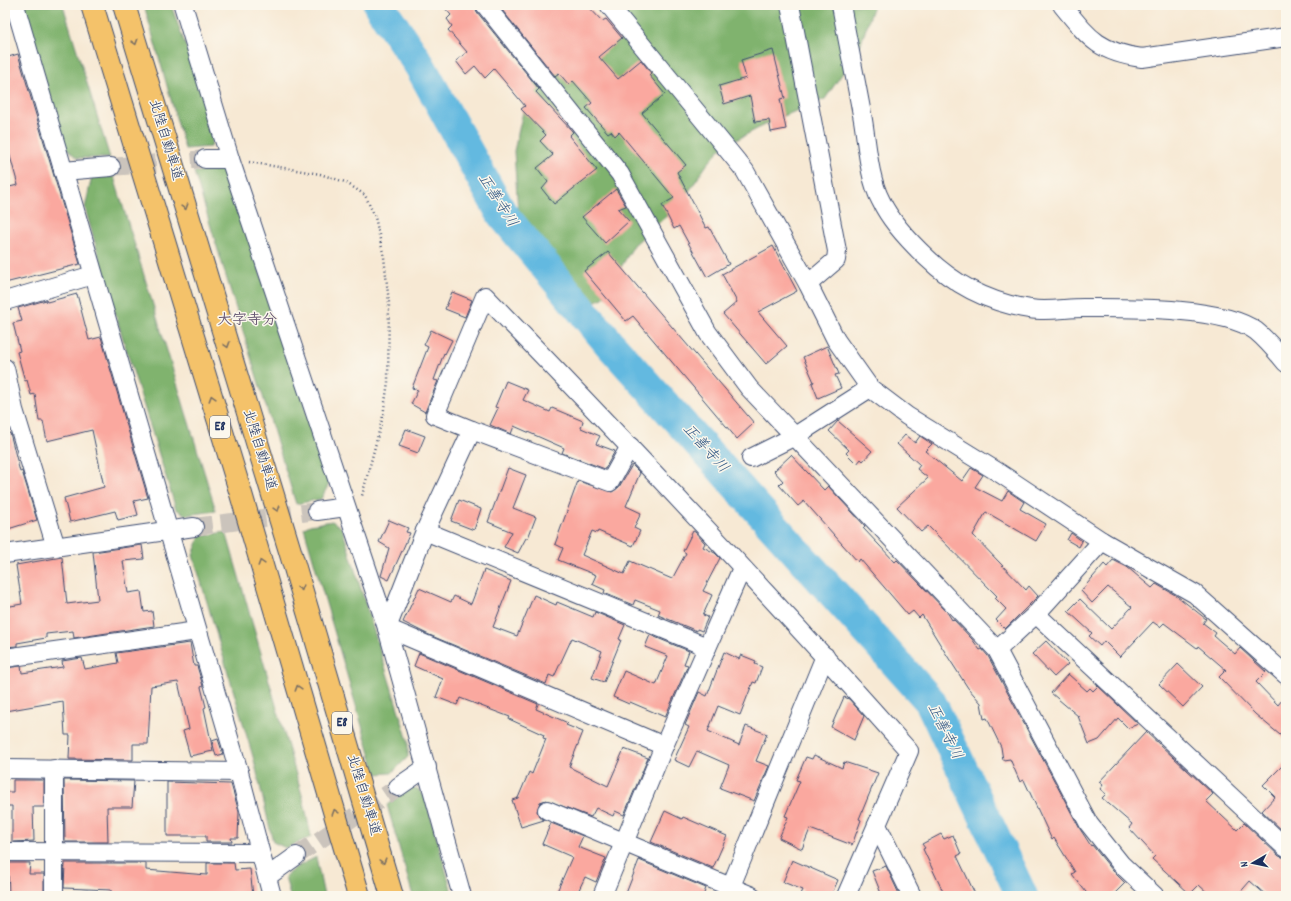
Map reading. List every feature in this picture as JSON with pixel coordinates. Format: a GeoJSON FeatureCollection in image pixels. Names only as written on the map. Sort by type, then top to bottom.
{"type":"FeatureCollection","features":[{"type":"Feature","properties":{"kind":"highway","name":"E8"},"geometry":{"type":"LineString","coordinates":[[92,5],[359,896]]}},
{"type":"Feature","properties":{"kind":"highway","name":"北陸自動車道"},"geometry":{"type":"LineString","coordinates":[[124,5],[290,551],[392,896]]}},
{"type":"Feature","properties":{"kind":"highway"},"geometry":{"type":"LineString","coordinates":[[346,850],[354,896]]}},
{"type":"Feature","properties":{"kind":"street"},"geometry":{"type":"LineString","coordinates":[[15,5],[239,772],[272,896]]}},
{"type":"Feature","properties":{"kind":"street"},"geometry":{"type":"LineString","coordinates":[[183,5],[230,159],[354,503],[387,628],[462,896]]}},
{"type":"Feature","properties":{"kind":"street"},"geometry":{"type":"LineString","coordinates":[[485,5],[620,174],[708,333],[748,388],[997,650],[1089,824],[1121,864],[1155,896]]}},
{"type":"Feature","properties":{"kind":"street"},"geometry":{"type":"LineString","coordinates":[[609,5],[744,171],[808,284],[836,340],[870,388],[907,416],[995,470],[1102,541],[1196,594],[1286,675]]}},
{"type":"Feature","properties":{"kind":"street"},"geometry":{"type":"LineString","coordinates":[[790,5],[837,251],[836,260],[808,284]]}},
{"type":"Feature","properties":{"kind":"street"},"geometry":{"type":"LineString","coordinates":[[841,5],[867,149],[880,201],[914,246],[938,269],[978,294],[1007,305],[1032,310],[1084,308],[1157,310],[1202,313],[1230,319],[1256,331],[1286,363]]}},
{"type":"Feature","properties":{"kind":"street"},"geometry":{"type":"LineString","coordinates":[[1062,5],[1093,42],[1110,51],[1131,57],[1142,58],[1164,56],[1286,37]]}},
{"type":"Feature","properties":{"kind":"street"},"geometry":{"type":"LineString","coordinates":[[205,159],[230,159]]}},
{"type":"Feature","properties":{"kind":"street"},"geometry":{"type":"LineString","coordinates":[[63,171],[111,167]]}},
{"type":"Feature","properties":{"kind":"street"},"geometry":{"type":"LineString","coordinates":[[5,301],[93,275]]}},
{"type":"Feature","properties":{"kind":"street"},"geometry":{"type":"LineString","coordinates":[[630,446],[610,482],[435,415],[485,296],[630,446],[825,656],[909,751],[846,896]]}},
{"type":"Feature","properties":{"kind":"street"},"geometry":{"type":"LineString","coordinates":[[5,368],[10,412],[56,547]]}},
{"type":"Feature","properties":{"kind":"street"},"geometry":{"type":"LineString","coordinates":[[752,458],[795,436],[870,388]]}},
{"type":"Feature","properties":{"kind":"street"},"geometry":{"type":"LineString","coordinates":[[387,628],[425,531],[472,430]]}},
{"type":"Feature","properties":{"kind":"street"},"geometry":{"type":"LineString","coordinates":[[316,512],[354,503]]}},
{"type":"Feature","properties":{"kind":"street"},"geometry":{"type":"LineString","coordinates":[[5,554],[168,532],[194,527]]}},
{"type":"Feature","properties":{"kind":"street"},"geometry":{"type":"LineString","coordinates":[[425,531],[707,647]]}},
{"type":"Feature","properties":{"kind":"street"},"geometry":{"type":"LineString","coordinates":[[997,650],[1036,614],[1102,541]]}},
{"type":"Feature","properties":{"kind":"street"},"geometry":{"type":"LineString","coordinates":[[602,896],[664,746],[742,568]]}},
{"type":"Feature","properties":{"kind":"street"},"geometry":{"type":"LineString","coordinates":[[1036,614],[1286,848]]}},
{"type":"Feature","properties":{"kind":"street"},"geometry":{"type":"LineString","coordinates":[[387,628],[664,746]]}},
{"type":"Feature","properties":{"kind":"street"},"geometry":{"type":"LineString","coordinates":[[5,658],[197,631]]}},
{"type":"Feature","properties":{"kind":"street"},"geometry":{"type":"LineString","coordinates":[[730,891],[825,656]]}},
{"type":"Feature","properties":{"kind":"street"},"geometry":{"type":"LineString","coordinates":[[398,787],[427,767]]}},
{"type":"Feature","properties":{"kind":"street"},"geometry":{"type":"LineString","coordinates":[[5,769],[239,772]]}},
{"type":"Feature","properties":{"kind":"street"},"geometry":{"type":"LineString","coordinates":[[54,769],[54,896]]}},
{"type":"Feature","properties":{"kind":"street"},"geometry":{"type":"LineString","coordinates":[[547,810],[625,842],[730,891],[752,896]]}},
{"type":"Feature","properties":{"kind":"street"},"geometry":{"type":"LineString","coordinates":[[877,824],[912,896]]}},
{"type":"Feature","properties":{"kind":"street"},"geometry":{"type":"LineString","coordinates":[[5,852],[260,853]]}},
{"type":"Feature","properties":{"kind":"street"},"geometry":{"type":"LineString","coordinates":[[267,878],[296,856]]}},
{"type":"Feature","properties":{"kind":"path"},"geometry":{"type":"LineString","coordinates":[[230,159],[320,174],[345,182],[365,195],[375,217],[384,257],[389,303],[388,382],[383,416],[354,503]]}},
{"type":"Feature","properties":{"kind":"green space"},"geometry":{"type":"Polygon","coordinates":[[[23,5],[63,5],[110,158],[77,158],[64,146],[23,5]]]}},
{"type":"Feature","properties":{"kind":"green space"},"geometry":{"type":"Polygon","coordinates":[[[144,5],[171,5],[211,116],[213,133],[211,147],[185,149],[144,5]]]}},
{"type":"Feature","properties":{"kind":"green space"},"geometry":{"type":"Polygon","coordinates":[[[634,5],[874,5],[859,49],[825,99],[774,120],[721,148],[706,166],[681,203],[634,245],[603,298],[586,305],[565,305],[540,270],[518,212],[514,151],[528,90],[567,53],[634,5]]]}},
{"type":"Feature","properties":{"kind":"green space"},"geometry":{"type":"Polygon","coordinates":[[[226,169],[330,482],[321,499],[296,504],[194,172],[226,169]]]}},
{"type":"Feature","properties":{"kind":"green space"},"geometry":{"type":"Polygon","coordinates":[[[92,176],[114,177],[216,511],[186,515],[176,509],[119,326],[85,208],[92,176]]]}},
{"type":"Feature","properties":{"kind":"green space"},"geometry":{"type":"Polygon","coordinates":[[[332,521],[342,528],[408,741],[408,757],[392,773],[376,774],[304,528],[310,525],[332,521]]]}},
{"type":"Feature","properties":{"kind":"green space"},"geometry":{"type":"Polygon","coordinates":[[[226,532],[304,802],[311,837],[286,848],[273,842],[254,760],[193,555],[200,536],[226,532]]]}},
{"type":"Feature","properties":{"kind":"green space"},"geometry":{"type":"Polygon","coordinates":[[[411,787],[418,789],[426,800],[453,896],[413,896],[387,805],[411,787]]]}},
{"type":"Feature","properties":{"kind":"green space"},"geometry":{"type":"Polygon","coordinates":[[[316,857],[324,896],[290,896],[285,876],[295,868],[316,857]]]}},
{"type":"Feature","properties":{"kind":"building"},"geometry":{"type":"Polygon","coordinates":[[[442,5],[475,5],[477,12],[539,89],[536,92],[573,132],[569,136],[597,170],[554,204],[542,189],[548,182],[537,168],[553,155],[540,141],[546,135],[521,109],[525,106],[494,69],[485,78],[475,66],[466,74],[456,61],[467,52],[448,30],[452,26],[447,19],[451,15],[442,5]]]}},
{"type":"Feature","properties":{"kind":"building"},"geometry":{"type":"Polygon","coordinates":[[[498,5],[587,5],[602,21],[606,19],[622,38],[599,57],[618,79],[641,60],[651,73],[649,75],[665,94],[642,113],[686,165],[677,172],[706,228],[709,227],[729,264],[707,277],[679,226],[674,229],[662,205],[674,198],[619,132],[615,136],[611,131],[608,133],[586,108],[592,103],[573,81],[569,85],[559,73],[555,76],[498,5]]]}},
{"type":"Feature","properties":{"kind":"building"},"geometry":{"type":"Polygon","coordinates":[[[773,50],[785,98],[780,99],[786,129],[771,132],[769,120],[755,122],[750,96],[724,104],[719,86],[746,78],[741,60],[773,50]]]}},
{"type":"Feature","properties":{"kind":"building"},"geometry":{"type":"Polygon","coordinates":[[[18,54],[80,264],[5,283],[5,188],[18,185],[5,138],[5,58],[18,54]]]}},
{"type":"Feature","properties":{"kind":"building"},"geometry":{"type":"Polygon","coordinates":[[[616,189],[626,206],[618,209],[629,221],[605,243],[582,217],[616,189]]]}},
{"type":"Feature","properties":{"kind":"building"},"geometry":{"type":"Polygon","coordinates":[[[773,246],[797,291],[758,312],[787,346],[766,364],[723,314],[737,302],[722,274],[773,246]]]}},
{"type":"Feature","properties":{"kind":"building"},"geometry":{"type":"Polygon","coordinates":[[[608,252],[754,423],[737,439],[633,316],[626,321],[584,271],[608,252]]]}},
{"type":"Feature","properties":{"kind":"building"},"geometry":{"type":"Polygon","coordinates":[[[452,292],[472,300],[465,317],[445,309],[452,292]]]}},
{"type":"Feature","properties":{"kind":"building"},"geometry":{"type":"Polygon","coordinates":[[[77,294],[89,340],[101,337],[148,498],[134,501],[138,515],[118,520],[115,511],[70,522],[64,498],[104,487],[92,430],[47,441],[43,421],[39,421],[35,394],[31,395],[27,380],[25,381],[17,352],[20,351],[13,323],[22,321],[18,308],[46,300],[47,302],[77,294]]]}},
{"type":"Feature","properties":{"kind":"building"},"geometry":{"type":"Polygon","coordinates":[[[431,330],[452,340],[445,354],[444,353],[434,380],[438,381],[425,412],[411,404],[418,390],[412,388],[428,347],[424,345],[431,330]]]}},
{"type":"Feature","properties":{"kind":"building"},"geometry":{"type":"Polygon","coordinates":[[[827,346],[839,374],[835,375],[841,388],[818,398],[812,383],[814,382],[803,357],[827,346]]]}},
{"type":"Feature","properties":{"kind":"building"},"geometry":{"type":"Polygon","coordinates":[[[506,381],[528,390],[523,400],[550,412],[552,408],[583,421],[581,428],[600,436],[596,444],[615,451],[605,469],[562,453],[564,448],[514,426],[511,434],[490,425],[498,408],[495,407],[506,381]]]}},
{"type":"Feature","properties":{"kind":"building"},"geometry":{"type":"Polygon","coordinates":[[[838,421],[872,451],[863,461],[861,459],[857,464],[846,453],[849,450],[829,431],[838,421]]]}},
{"type":"Feature","properties":{"kind":"building"},"geometry":{"type":"Polygon","coordinates":[[[406,429],[425,436],[418,453],[399,446],[406,429]]]}},
{"type":"Feature","properties":{"kind":"building"},"geometry":{"type":"Polygon","coordinates":[[[10,433],[20,472],[22,471],[37,520],[5,530],[5,434],[10,433]]]}},
{"type":"Feature","properties":{"kind":"building"},"geometry":{"type":"Polygon","coordinates":[[[905,435],[915,443],[920,436],[932,444],[925,451],[962,481],[971,468],[983,475],[975,487],[1002,501],[1008,491],[1024,502],[1020,509],[1046,524],[1036,541],[986,512],[973,535],[1026,590],[1029,586],[1038,596],[1005,629],[996,620],[1006,609],[995,598],[997,596],[928,526],[921,532],[897,507],[928,478],[917,469],[920,465],[897,444],[905,435]]]}},
{"type":"Feature","properties":{"kind":"building"},"geometry":{"type":"Polygon","coordinates":[[[791,455],[824,490],[828,486],[865,526],[863,528],[895,562],[897,560],[947,612],[952,620],[953,619],[972,639],[980,650],[982,649],[988,656],[1080,829],[1091,846],[1092,845],[1125,883],[1112,896],[1089,896],[1072,874],[1075,872],[1054,838],[1052,840],[1024,780],[1020,782],[1010,759],[1003,760],[1001,747],[987,718],[984,719],[981,703],[968,688],[922,615],[919,618],[913,611],[908,615],[860,559],[858,562],[804,501],[798,506],[779,485],[783,481],[774,471],[791,455]]]}},
{"type":"Feature","properties":{"kind":"building"},"geometry":{"type":"Polygon","coordinates":[[[632,465],[640,473],[626,506],[641,513],[634,528],[640,531],[633,546],[598,531],[597,533],[592,531],[582,555],[624,574],[630,561],[672,579],[686,553],[683,551],[693,531],[695,532],[705,543],[703,547],[715,553],[720,558],[703,591],[712,595],[703,615],[708,617],[702,631],[697,629],[697,631],[658,615],[660,610],[635,600],[633,605],[604,593],[605,590],[592,584],[596,575],[558,560],[563,548],[555,544],[578,481],[612,492],[619,487],[632,465]]]}},
{"type":"Feature","properties":{"kind":"building"},"geometry":{"type":"Polygon","coordinates":[[[508,468],[526,475],[513,508],[536,517],[528,538],[526,538],[518,553],[504,547],[512,532],[488,522],[508,468]]]}},
{"type":"Feature","properties":{"kind":"building"},"geometry":{"type":"Polygon","coordinates":[[[459,500],[481,509],[474,530],[451,521],[459,500]]]}},
{"type":"Feature","properties":{"kind":"building"},"geometry":{"type":"Polygon","coordinates":[[[389,520],[408,528],[406,532],[410,533],[389,580],[381,576],[389,548],[379,542],[389,520]]]}},
{"type":"Feature","properties":{"kind":"building"},"geometry":{"type":"Polygon","coordinates":[[[1071,533],[1082,541],[1079,547],[1067,540],[1071,533]]]}},
{"type":"Feature","properties":{"kind":"building"},"geometry":{"type":"Polygon","coordinates":[[[142,545],[144,559],[123,561],[128,593],[141,591],[144,612],[152,611],[154,626],[74,638],[73,631],[46,634],[46,638],[17,643],[17,646],[5,647],[5,607],[22,604],[16,565],[62,557],[67,604],[98,600],[93,552],[142,545]]]}},
{"type":"Feature","properties":{"kind":"building"},"geometry":{"type":"Polygon","coordinates":[[[1113,560],[1127,567],[1152,588],[1156,584],[1177,596],[1206,619],[1203,623],[1216,633],[1214,636],[1235,654],[1240,648],[1266,672],[1256,682],[1278,705],[1286,695],[1286,740],[1255,714],[1219,677],[1226,670],[1198,646],[1197,648],[1164,623],[1160,627],[1153,622],[1120,657],[1104,641],[1100,646],[1089,636],[1092,633],[1068,611],[1080,599],[1111,629],[1132,607],[1108,587],[1092,603],[1081,591],[1104,564],[1107,567],[1113,560]]]}},
{"type":"Feature","properties":{"kind":"building"},"geometry":{"type":"Polygon","coordinates":[[[484,570],[511,581],[493,627],[517,636],[534,595],[556,605],[557,602],[593,617],[595,612],[625,625],[619,639],[621,640],[604,682],[592,678],[602,651],[572,638],[554,677],[549,675],[546,684],[427,634],[403,622],[419,588],[451,602],[454,596],[471,604],[484,570]]]}},
{"type":"Feature","properties":{"kind":"building"},"geometry":{"type":"Polygon","coordinates":[[[650,635],[689,651],[684,664],[688,665],[665,717],[630,702],[629,704],[613,697],[624,671],[656,685],[668,656],[645,647],[650,635]]]}},
{"type":"Feature","properties":{"kind":"building"},"geometry":{"type":"Polygon","coordinates":[[[1046,641],[1068,664],[1054,677],[1032,654],[1046,641]]]}},
{"type":"Feature","properties":{"kind":"building"},"geometry":{"type":"Polygon","coordinates":[[[190,643],[194,666],[197,666],[203,686],[201,687],[206,707],[204,708],[213,751],[190,756],[183,731],[189,729],[178,682],[151,686],[148,744],[133,744],[133,760],[69,759],[70,735],[65,735],[63,701],[5,711],[5,668],[21,666],[22,673],[63,667],[62,661],[82,658],[85,669],[118,663],[116,653],[190,643]]]}},
{"type":"Feature","properties":{"kind":"building"},"geometry":{"type":"Polygon","coordinates":[[[724,652],[739,659],[741,655],[756,661],[755,664],[762,667],[756,683],[753,682],[740,715],[718,706],[708,731],[739,745],[746,726],[767,734],[756,761],[769,766],[754,801],[720,788],[729,765],[697,751],[689,767],[674,760],[689,727],[685,725],[699,692],[707,696],[724,652]]]}},
{"type":"Feature","properties":{"kind":"building"},"geometry":{"type":"Polygon","coordinates":[[[419,653],[538,704],[536,709],[568,723],[566,725],[583,732],[569,767],[608,786],[624,749],[648,758],[624,815],[615,811],[613,816],[596,808],[591,817],[546,800],[540,802],[537,811],[539,817],[544,820],[521,827],[512,800],[518,798],[529,772],[532,774],[546,739],[543,738],[544,735],[509,719],[510,717],[460,698],[457,705],[436,697],[443,679],[414,666],[419,653]]]}},
{"type":"Feature","properties":{"kind":"building"},"geometry":{"type":"Polygon","coordinates":[[[1178,664],[1202,687],[1183,707],[1159,684],[1178,664]]]}},
{"type":"Feature","properties":{"kind":"building"},"geometry":{"type":"Polygon","coordinates":[[[1068,674],[1087,691],[1090,688],[1093,691],[1098,686],[1138,724],[1128,728],[1118,718],[1099,740],[1089,744],[1078,716],[1051,693],[1068,674]]]}},
{"type":"Feature","properties":{"kind":"building"},"geometry":{"type":"Polygon","coordinates":[[[844,697],[849,699],[864,716],[854,740],[831,727],[844,697]]]}},
{"type":"Feature","properties":{"kind":"building"},"geometry":{"type":"Polygon","coordinates":[[[1146,732],[1213,794],[1206,801],[1237,830],[1244,823],[1279,856],[1286,858],[1286,896],[1267,896],[1250,881],[1237,896],[1211,896],[1199,885],[1190,894],[1152,859],[1155,856],[1129,828],[1132,824],[1102,798],[1106,794],[1100,789],[1103,785],[1099,782],[1146,732]]]}},
{"type":"Feature","properties":{"kind":"building"},"geometry":{"type":"Polygon","coordinates":[[[218,739],[223,754],[216,756],[212,741],[218,739]]]}},
{"type":"Feature","properties":{"kind":"building"},"geometry":{"type":"Polygon","coordinates":[[[814,755],[842,768],[844,762],[878,773],[859,819],[861,820],[852,845],[810,829],[802,849],[779,838],[788,817],[785,816],[800,781],[796,780],[806,757],[812,759],[814,755]]]}},
{"type":"Feature","properties":{"kind":"building"},"geometry":{"type":"Polygon","coordinates":[[[1286,762],[1286,834],[1262,811],[1275,797],[1263,785],[1286,762]]]}},
{"type":"Feature","properties":{"kind":"building"},"geometry":{"type":"Polygon","coordinates":[[[13,780],[44,780],[44,807],[33,807],[34,841],[12,842],[12,806],[5,806],[5,792],[13,792],[13,780]]]}},
{"type":"Feature","properties":{"kind":"building"},"geometry":{"type":"Polygon","coordinates":[[[64,780],[134,781],[132,807],[107,807],[108,842],[65,842],[64,780]]]}},
{"type":"Feature","properties":{"kind":"building"},"geometry":{"type":"Polygon","coordinates":[[[167,782],[231,784],[239,812],[238,838],[231,838],[232,842],[206,842],[206,836],[167,836],[167,782]]]}},
{"type":"Feature","properties":{"kind":"building"},"geometry":{"type":"Polygon","coordinates":[[[665,811],[727,836],[713,868],[651,842],[665,811]]]}},
{"type":"Feature","properties":{"kind":"building"},"geometry":{"type":"Polygon","coordinates":[[[551,823],[583,836],[578,847],[606,858],[596,882],[585,877],[576,896],[555,896],[572,857],[542,844],[551,823]]]}},
{"type":"Feature","properties":{"kind":"building"},"geometry":{"type":"Polygon","coordinates":[[[941,834],[944,839],[953,835],[961,854],[957,856],[976,896],[945,896],[922,844],[941,834]]]}},
{"type":"Feature","properties":{"kind":"building"},"geometry":{"type":"Polygon","coordinates":[[[639,860],[706,888],[703,896],[625,896],[639,860]]]}},
{"type":"Feature","properties":{"kind":"building"},"geometry":{"type":"Polygon","coordinates":[[[792,860],[838,880],[831,896],[800,896],[803,890],[783,882],[792,860]]]}},
{"type":"Feature","properties":{"kind":"building"},"geometry":{"type":"Polygon","coordinates":[[[8,863],[30,863],[29,874],[44,874],[44,896],[9,896],[8,863]]]}},
{"type":"Feature","properties":{"kind":"building"},"geometry":{"type":"Polygon","coordinates":[[[65,863],[146,863],[146,870],[207,875],[207,863],[234,863],[235,870],[250,869],[253,896],[111,896],[111,890],[64,888],[65,863]]]}},
{"type":"Feature","properties":{"kind":"building"},"geometry":{"type":"Polygon","coordinates":[[[886,866],[900,896],[882,896],[872,871],[886,866]]]}},
{"type":"Feature","properties":{"kind":"waterway","name":"正善寺川"},"geometry":{"type":"LineString","coordinates":[[379,5],[420,66],[502,214],[609,343],[930,701],[1022,896]]}},
{"type":"Feature","properties":{"kind":"tunnel"},"geometry":{"type":"LineString","coordinates":[[111,167],[205,159]]}},
{"type":"Feature","properties":{"kind":"tunnel"},"geometry":{"type":"LineString","coordinates":[[194,527],[317,511]]}},
{"type":"Feature","properties":{"kind":"tunnel"},"geometry":{"type":"LineString","coordinates":[[296,856],[398,787]]}},
{"type":"Feature","properties":{"kind":"district","name":"大字寺分"},"geometry":{"type":"Point","coordinates":[247,321]}}]}
